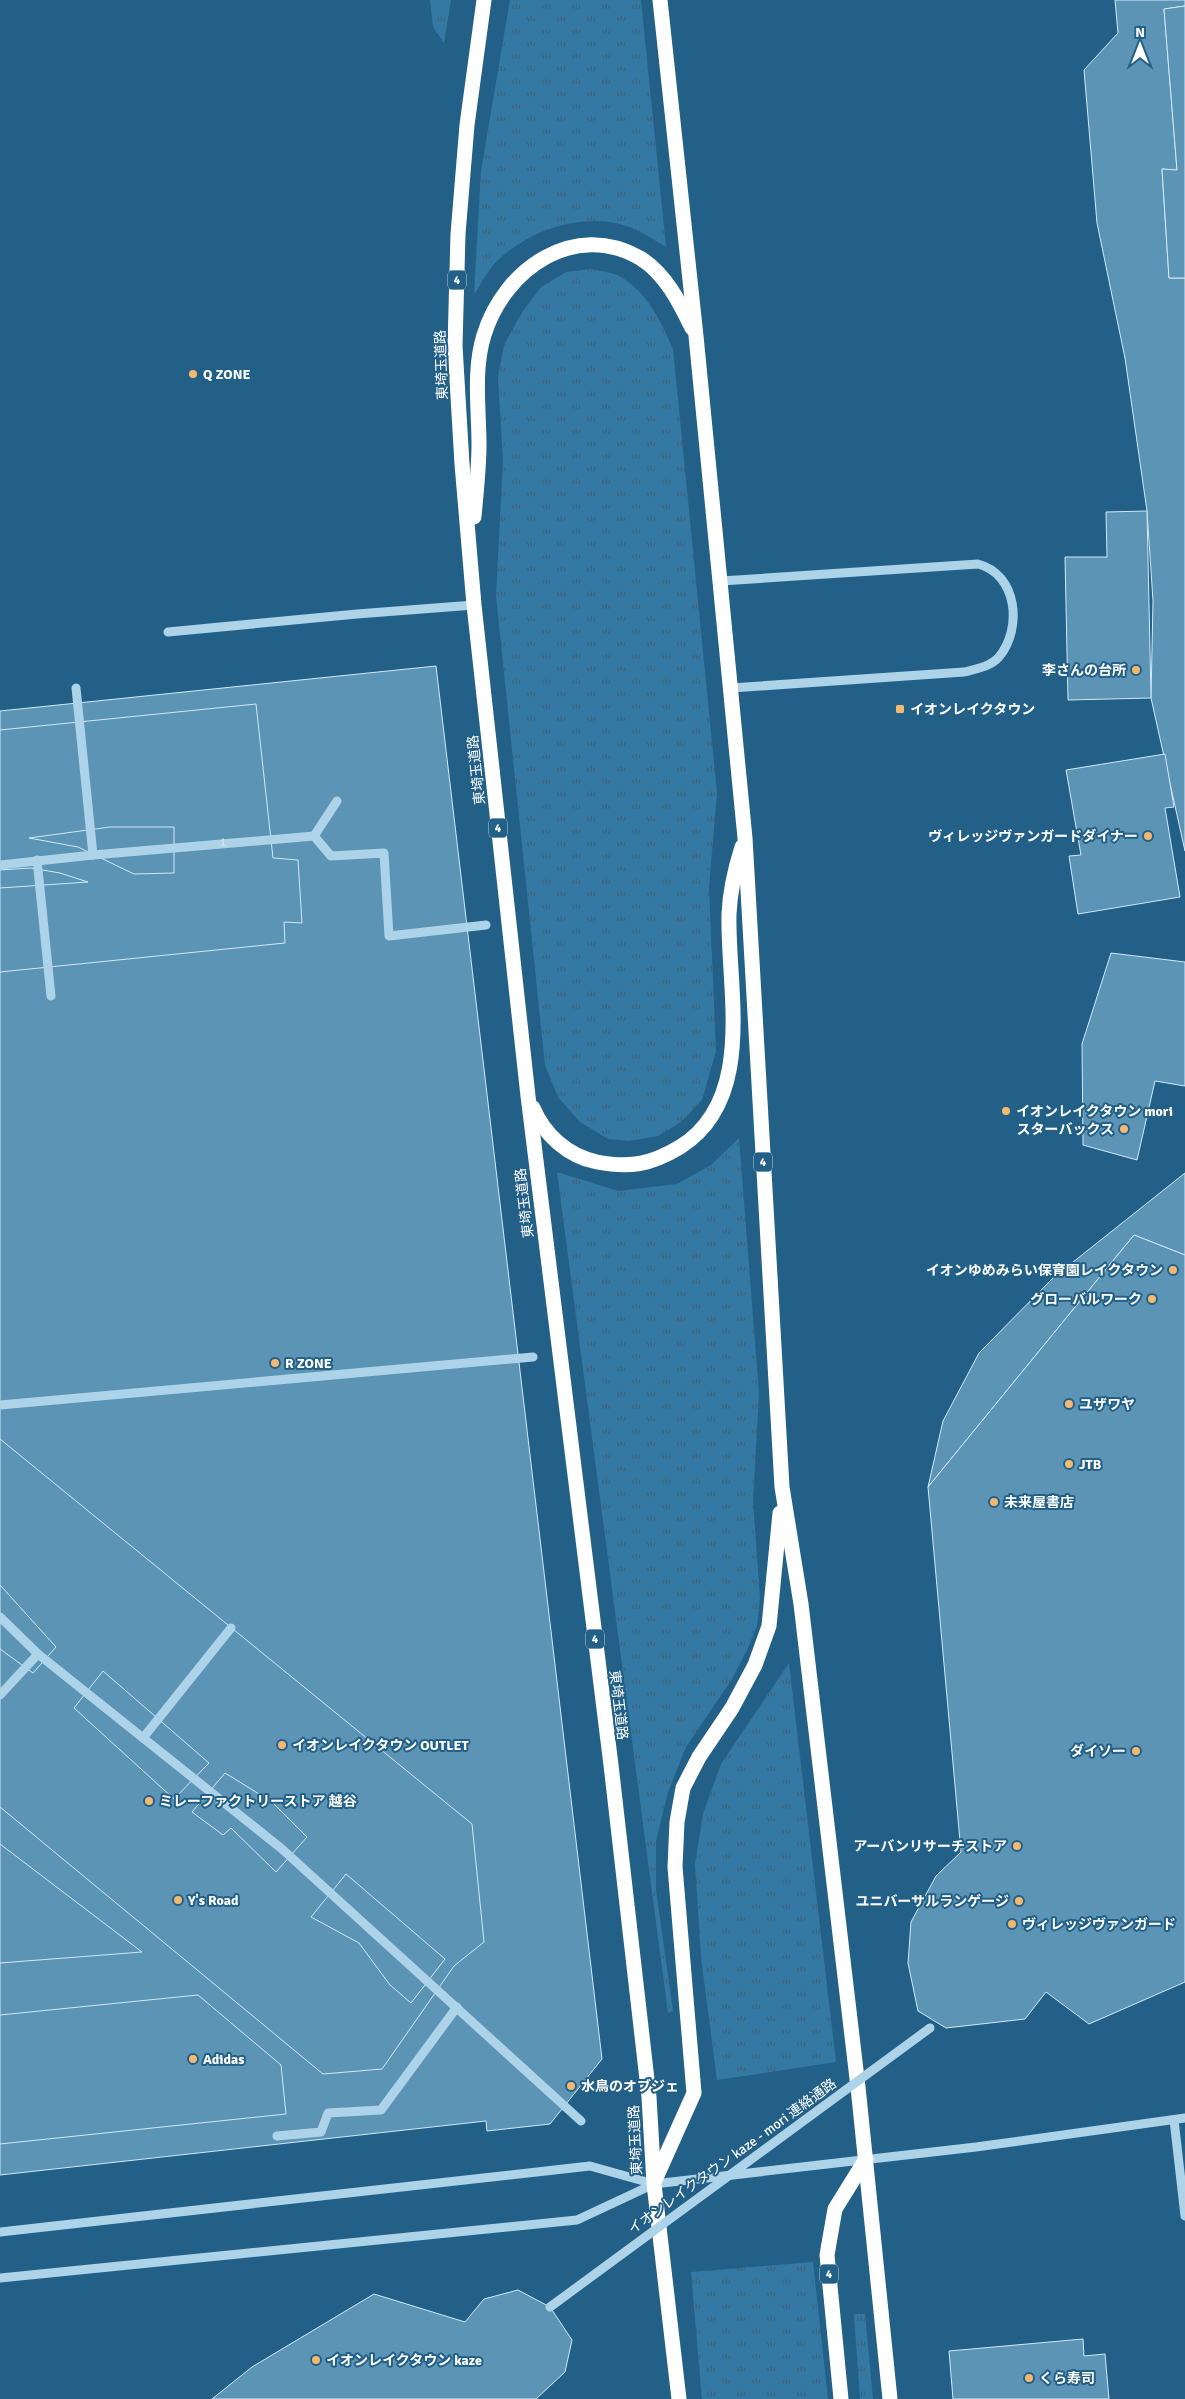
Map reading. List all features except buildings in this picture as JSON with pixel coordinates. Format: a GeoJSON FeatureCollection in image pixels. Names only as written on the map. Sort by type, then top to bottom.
{"type":"FeatureCollection","features":[{"type":"Feature","properties":{"kind":"highway","name":"東埼玉道路"},"geometry":{"type":"LineString","coordinates":[[484,0],[467,125],[458,234],[455,346],[462,464],[474,606],[528,1096],[646,2069],[654,2184],[679,2399]]}},
{"type":"Feature","properties":{"kind":"highway","name":"4"},"geometry":{"type":"LineString","coordinates":[[660,0],[721,581],[745,838],[782,1487],[801,1604],[866,2159],[890,2399]]}},
{"type":"Feature","properties":{"kind":"highway","name":"4"},"geometry":{"type":"LineString","coordinates":[[470,561],[479,446],[478,368],[484,335],[496,306],[516,280],[532,264],[550,254],[573,245],[594,244],[617,248],[642,259],[662,278],[678,300],[696,336]]}},
{"type":"Feature","properties":{"kind":"highway","name":"4"},"geometry":{"type":"LineString","coordinates":[[528,1096],[539,1123],[549,1136],[568,1150],[589,1160],[640,1165],[662,1158],[685,1144],[702,1128],[715,1110],[728,1082],[732,1048],[732,977],[729,914],[733,874],[745,838]]}},
{"type":"Feature","properties":{"kind":"highway","name":"4"},"geometry":{"type":"LineString","coordinates":[[654,2184],[694,2093],[675,1867],[677,1822],[683,1788],[699,1757],[732,1708],[755,1665],[769,1626],[782,1487]]}},
{"type":"Feature","properties":{"kind":"highway","name":"4"},"geometry":{"type":"LineString","coordinates":[[841,2399],[827,2255],[835,2209],[866,2159]]}},
{"type":"Feature","properties":{"kind":"street"},"geometry":{"type":"LineString","coordinates":[[721,581],[978,564],[991,567],[1002,577],[1011,599],[1014,622],[1008,641],[998,658],[981,668],[964,672],[731,688]]}},
{"type":"Feature","properties":{"kind":"street"},"geometry":{"type":"LineString","coordinates":[[168,632],[357,614],[474,606]]}},
{"type":"Feature","properties":{"kind":"street"},"geometry":{"type":"LineString","coordinates":[[76,688],[93,854]]}},
{"type":"Feature","properties":{"kind":"street"},"geometry":{"type":"LineString","coordinates":[[314,836],[337,800]]}},
{"type":"Feature","properties":{"kind":"street"},"geometry":{"type":"LineString","coordinates":[[0,865],[93,854],[314,836]]}},
{"type":"Feature","properties":{"kind":"street"},"geometry":{"type":"LineString","coordinates":[[314,836],[331,856],[384,853],[389,936],[486,925]]}},
{"type":"Feature","properties":{"kind":"street"},"geometry":{"type":"LineString","coordinates":[[37,860],[51,996]]}},
{"type":"Feature","properties":{"kind":"street"},"geometry":{"type":"LineString","coordinates":[[0,1405],[533,1357]]}},
{"type":"Feature","properties":{"kind":"street"},"geometry":{"type":"LineString","coordinates":[[0,1617],[38,1654],[282,1849],[581,2121]]}},
{"type":"Feature","properties":{"kind":"street"},"geometry":{"type":"LineString","coordinates":[[144,1738],[231,1628]]}},
{"type":"Feature","properties":{"kind":"street"},"geometry":{"type":"LineString","coordinates":[[0,1695],[38,1654]]}},
{"type":"Feature","properties":{"kind":"street"},"geometry":{"type":"LineString","coordinates":[[277,2136],[321,2132],[328,2114],[380,2110],[457,2007]]}},
{"type":"Feature","properties":{"kind":"street","name":"イオンレイクタウン kaze - mori 連絡通路"},"geometry":{"type":"LineString","coordinates":[[550,2307],[930,2028]]}},
{"type":"Feature","properties":{"kind":"street"},"geometry":{"type":"LineString","coordinates":[[0,2278],[577,2220],[654,2184],[976,2147],[1185,2118]]}},
{"type":"Feature","properties":{"kind":"street"},"geometry":{"type":"LineString","coordinates":[[1174,2120],[1185,2216]]}},
{"type":"Feature","properties":{"kind":"street"},"geometry":{"type":"LineString","coordinates":[[0,2232],[590,2166],[654,2184]]}},
{"type":"Feature","properties":{"kind":"green space"},"geometry":{"type":"Polygon","coordinates":[[[430,0],[451,0],[444,43],[433,27],[430,0]]]}},
{"type":"Feature","properties":{"kind":"green space"},"geometry":{"type":"Polygon","coordinates":[[[510,0],[641,0],[666,247],[640,232],[618,224],[600,221],[580,222],[561,226],[525,240],[509,251],[495,263],[474,295],[481,171],[510,0]]]}},
{"type":"Feature","properties":{"kind":"green space"},"geometry":{"type":"Polygon","coordinates":[[[591,269],[618,275],[639,291],[653,309],[673,349],[717,793],[709,887],[716,1051],[702,1100],[681,1122],[658,1136],[629,1141],[608,1139],[580,1122],[558,1097],[545,1065],[496,596],[503,461],[498,377],[504,345],[523,311],[541,287],[566,272],[591,269]]]}},
{"type":"Feature","properties":{"kind":"green space"},"geometry":{"type":"Polygon","coordinates":[[[739,1138],[759,1394],[753,1501],[760,1598],[757,1626],[747,1650],[732,1679],[686,1747],[668,1792],[656,1841],[656,1890],[673,2011],[668,2013],[557,1172],[618,1191],[677,1184],[711,1165],[739,1138]]]}},
{"type":"Feature","properties":{"kind":"green space"},"geometry":{"type":"Polygon","coordinates":[[[789,1663],[836,2062],[717,2080],[701,1957],[695,1864],[703,1814],[721,1764],[789,1663]]]}},
{"type":"Feature","properties":{"kind":"green space"},"geometry":{"type":"Polygon","coordinates":[[[813,2262],[828,2399],[702,2399],[691,2272],[813,2262]]]}},
{"type":"Feature","properties":{"kind":"green space"},"geometry":{"type":"Polygon","coordinates":[[[854,2314],[865,2314],[873,2399],[860,2399],[854,2314]]]}},
{"type":"Feature","properties":{"kind":"place","name":"Q ZONE"},"geometry":{"type":"Point","coordinates":[193,374]}},
{"type":"Feature","properties":{"kind":"place","name":"李さんの台所"},"geometry":{"type":"Point","coordinates":[1136,670]}},
{"type":"Feature","properties":{"kind":"place","name":"イオンレイクタウン"},"geometry":{"type":"Point","coordinates":[900,709]}},
{"type":"Feature","properties":{"kind":"place","name":"ヴィレッジヴァンガードダイナー"},"geometry":{"type":"Point","coordinates":[1148,836]}},
{"type":"Feature","properties":{"kind":"place","name":"イオンレイクタウン mori"},"geometry":{"type":"Point","coordinates":[1006,1111]}},
{"type":"Feature","properties":{"kind":"place","name":"スターバックス"},"geometry":{"type":"Point","coordinates":[1124,1129]}},
{"type":"Feature","properties":{"kind":"place","name":"イオンゆめみらい保育園レイクタウン"},"geometry":{"type":"Point","coordinates":[1173,1270]}},
{"type":"Feature","properties":{"kind":"place","name":"グローバルワーク"},"geometry":{"type":"Point","coordinates":[1152,1299]}},
{"type":"Feature","properties":{"kind":"place","name":"R ZONE"},"geometry":{"type":"Point","coordinates":[275,1363]}},
{"type":"Feature","properties":{"kind":"place","name":"ユザワヤ"},"geometry":{"type":"Point","coordinates":[1069,1404]}},
{"type":"Feature","properties":{"kind":"place","name":"JTB"},"geometry":{"type":"Point","coordinates":[1069,1464]}},
{"type":"Feature","properties":{"kind":"place","name":"未来屋書店"},"geometry":{"type":"Point","coordinates":[994,1502]}},
{"type":"Feature","properties":{"kind":"place","name":"イオンレイクタウン OUTLET"},"geometry":{"type":"Point","coordinates":[282,1745]}},
{"type":"Feature","properties":{"kind":"place","name":"ダイソー"},"geometry":{"type":"Point","coordinates":[1136,1751]}},
{"type":"Feature","properties":{"kind":"place","name":"ミレーファクトリーストア 越谷"},"geometry":{"type":"Point","coordinates":[149,1801]}},
{"type":"Feature","properties":{"kind":"place","name":"アーバンリサーチストア"},"geometry":{"type":"Point","coordinates":[1017,1846]}},
{"type":"Feature","properties":{"kind":"place","name":"Y's Road"},"geometry":{"type":"Point","coordinates":[178,1900]}},
{"type":"Feature","properties":{"kind":"place","name":"ユニバーサルランゲージ"},"geometry":{"type":"Point","coordinates":[1019,1901]}},
{"type":"Feature","properties":{"kind":"place","name":"ヴィレッジヴァンガード"},"geometry":{"type":"Point","coordinates":[1012,1924]}},
{"type":"Feature","properties":{"kind":"place","name":"Adidas"},"geometry":{"type":"Point","coordinates":[193,2059]}},
{"type":"Feature","properties":{"kind":"place","name":"水鳥のオブジェ"},"geometry":{"type":"Point","coordinates":[571,2086]}},
{"type":"Feature","properties":{"kind":"place","name":"イオンレイクタウン kaze"},"geometry":{"type":"Point","coordinates":[316,2360]}},
{"type":"Feature","properties":{"kind":"place","name":"くら寿司"},"geometry":{"type":"Point","coordinates":[1029,2378]}}]}
